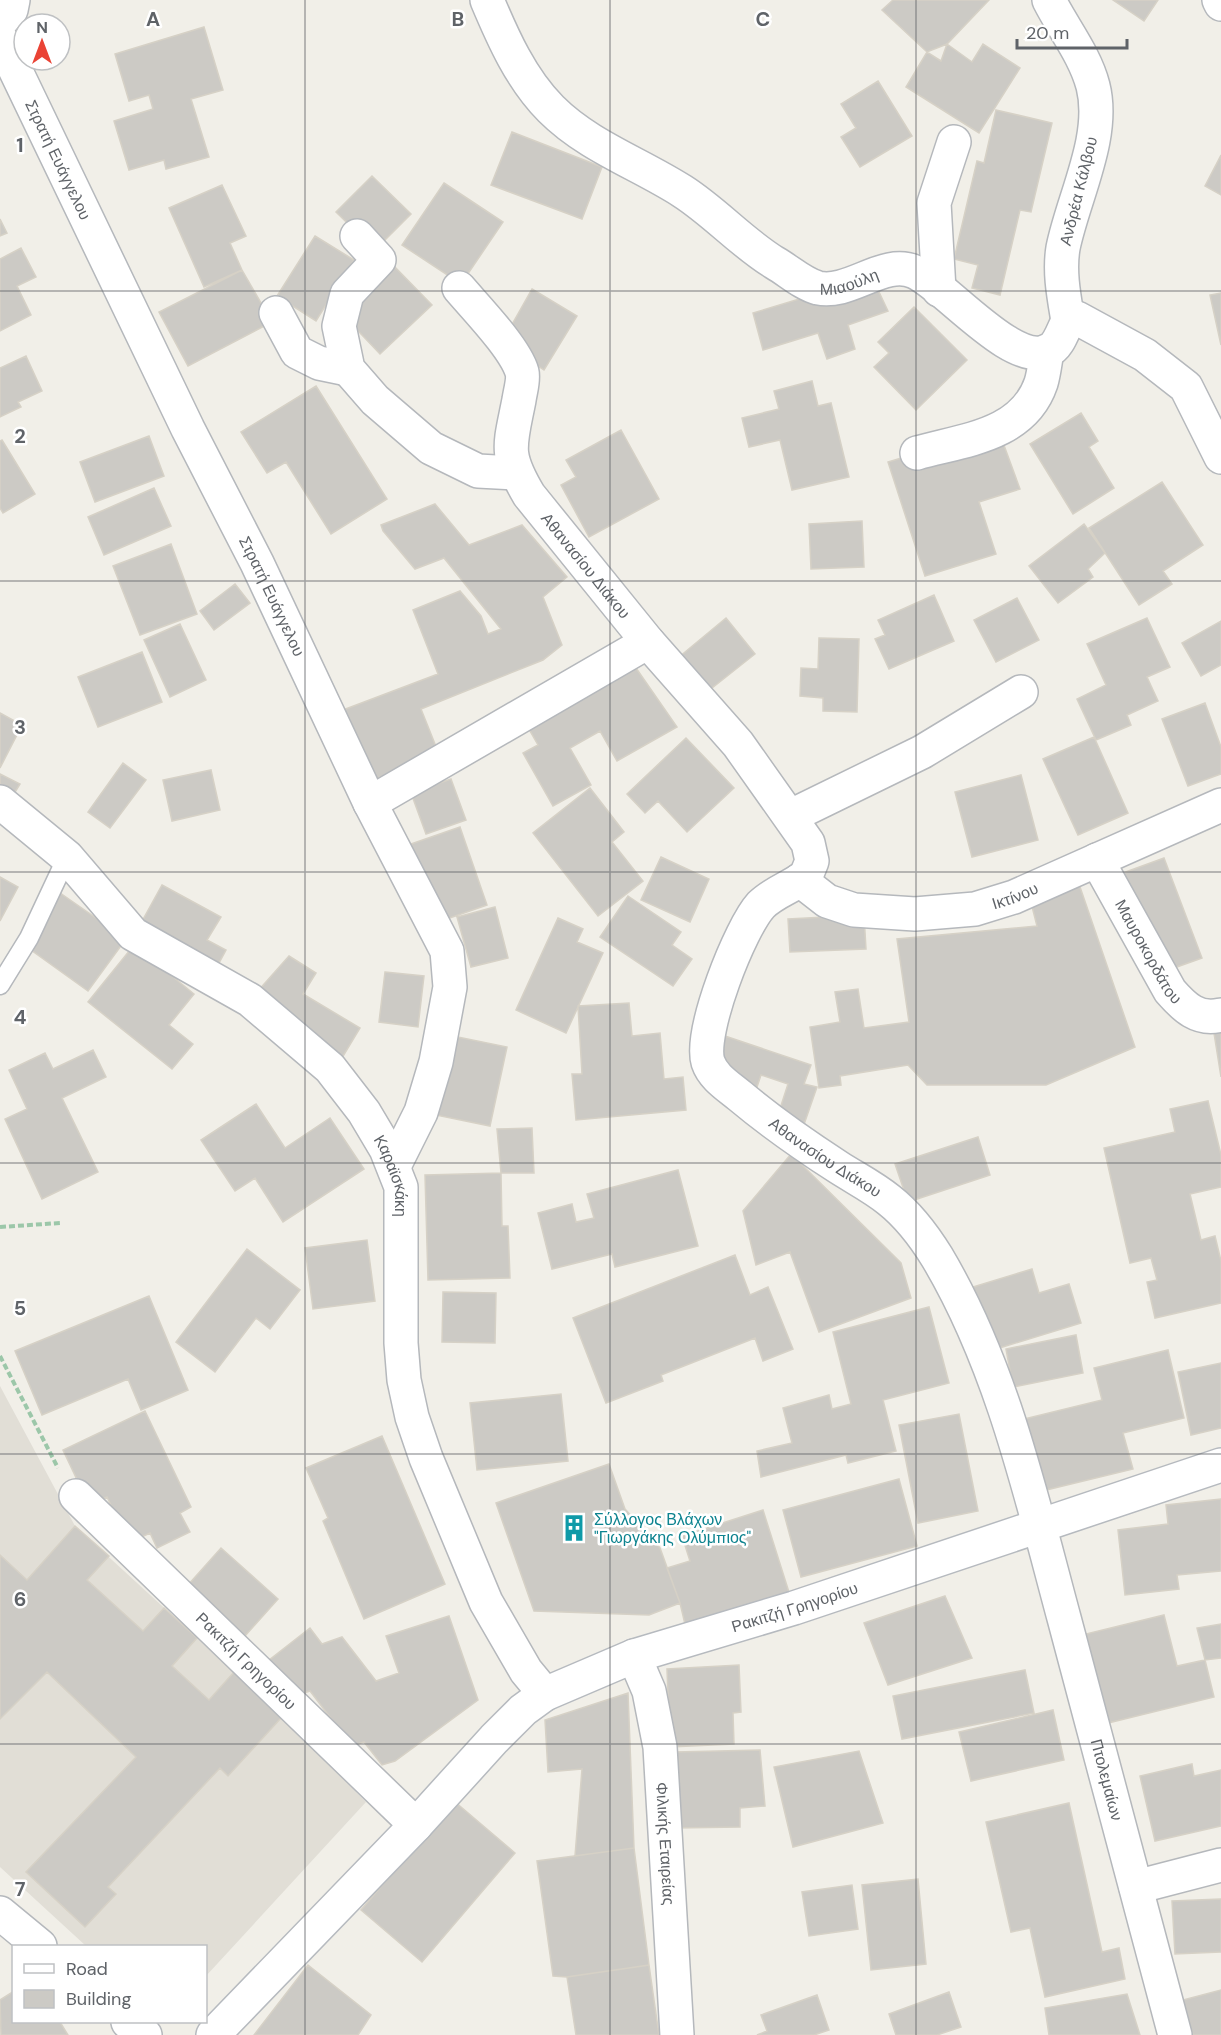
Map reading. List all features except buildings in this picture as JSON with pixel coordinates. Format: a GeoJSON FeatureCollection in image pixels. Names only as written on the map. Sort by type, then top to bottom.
{"type":"FeatureCollection","features":[{"type":"Feature","properties":{"kind":"street"},"geometry":{"type":"LineString","coordinates":[[0,22],[10,10],[13,0]]}},
{"type":"Feature","properties":{"kind":"street","name":"Μιαούλη"},"geometry":{"type":"LineString","coordinates":[[487,0],[511,53],[526,77],[549,107],[571,128],[682,191],[768,258],[803,281],[818,288],[832,289],[898,270],[915,272],[1004,340],[1025,350],[1047,351]]}},
{"type":"Feature","properties":{"kind":"street","name":"Ανδρέα Κάλβου"},"geometry":{"type":"LineString","coordinates":[[1048,0],[1082,57],[1093,86],[1095,106],[1085,170],[1063,248],[1061,265],[1068,321]]}},
{"type":"Feature","properties":{"kind":"street","name":"Στρατή Ευάγγελου"},"geometry":{"type":"LineString","coordinates":[[4,53],[370,803],[442,939],[451,971],[446,1016],[427,1096],[414,1131],[394,1166]]}},
{"type":"Feature","properties":{"kind":"street"},"geometry":{"type":"LineString","coordinates":[[939,290],[934,204],[954,142]]}},
{"type":"Feature","properties":{"kind":"street"},"geometry":{"type":"LineString","coordinates":[[357,236],[379,260],[347,294],[339,326],[348,369],[375,400],[431,448],[449,459],[478,471],[516,472]]}},
{"type":"Feature","properties":{"kind":"street","name":"Αθανασίου Διάκου"},"geometry":{"type":"LineString","coordinates":[[459,288],[492,327],[516,361],[522,374],[510,446],[516,472],[529,495],[648,642],[738,744],[805,837],[811,855],[809,872],[762,904],[741,938],[712,1016],[706,1048],[709,1063],[719,1079],[760,1112],[891,1202],[923,1236],[948,1276],[979,1343],[1001,1400],[1040,1527]]}},
{"type":"Feature","properties":{"kind":"street"},"geometry":{"type":"LineString","coordinates":[[276,313],[297,352],[319,363],[348,369]]}},
{"type":"Feature","properties":{"kind":"street"},"geometry":{"type":"LineString","coordinates":[[917,453],[990,435],[1022,414],[1040,384],[1047,351],[1054,347],[1068,321],[1077,318],[1168,370],[1186,387],[1221,457]]}},
{"type":"Feature","properties":{"kind":"street"},"geometry":{"type":"LineString","coordinates":[[370,803],[648,642]]}},
{"type":"Feature","properties":{"kind":"street"},"geometry":{"type":"LineString","coordinates":[[791,816],[922,752],[1022,692]]}},
{"type":"Feature","properties":{"kind":"street","name":"Καραϊσκάκη"},"geometry":{"type":"LineString","coordinates":[[0,802],[67,857],[133,934],[250,1000],[315,1054],[339,1079],[364,1112],[394,1166],[402,1196],[402,1343],[404,1380],[412,1417],[426,1458],[486,1602],[526,1671],[545,1695]]}},
{"type":"Feature","properties":{"kind":"street","name":"Ικτίνου"},"geometry":{"type":"LineString","coordinates":[[800,880],[818,895],[840,907],[889,914],[975,909],[1014,897],[1221,805]]}},
{"type":"Feature","properties":{"kind":"street","name":"Μαυροκορδάτου"},"geometry":{"type":"LineString","coordinates":[[1097,860],[1170,991],[1183,1006],[1194,1013],[1205,1016],[1221,1015]]}},
{"type":"Feature","properties":{"kind":"street","name":"Ρακιτζή Γρηγορίου"},"geometry":{"type":"LineString","coordinates":[[213,2035],[416,1825],[494,1739],[523,1710],[545,1695],[634,1656],[689,1641],[1040,1527],[1221,1465]]}},
{"type":"Feature","properties":{"kind":"street","name":"Ρακιτζή Γρηγορίου"},"geometry":{"type":"LineString","coordinates":[[76,1496],[416,1825]]}},
{"type":"Feature","properties":{"kind":"street","name":"Πτολεμαίων"},"geometry":{"type":"LineString","coordinates":[[1040,1527],[1175,2035]]}},
{"type":"Feature","properties":{"kind":"street","name":"Φιλικής Εταιρείας"},"geometry":{"type":"LineString","coordinates":[[634,1656],[649,1691],[660,1747],[677,2035]]}},
{"type":"Feature","properties":{"kind":"street"},"geometry":{"type":"LineString","coordinates":[[1136,1887],[1221,1865]]}},
{"type":"Feature","properties":{"kind":"street"},"geometry":{"type":"LineString","coordinates":[[0,1912],[38,1945]]}},
{"type":"Feature","properties":{"kind":"street"},"geometry":{"type":"LineString","coordinates":[[129,2023],[145,2035]]}},
{"type":"Feature","properties":{"kind":"lane"},"geometry":{"type":"LineString","coordinates":[[0,985],[28,938],[67,857]]}},
{"type":"Feature","properties":{"kind":"path"},"geometry":{"type":"LineString","coordinates":[[0,1227],[60,1223]]}},
{"type":"Feature","properties":{"kind":"path"},"geometry":{"type":"LineString","coordinates":[[0,1356],[34,1426],[76,1496]]}},
{"type":"Feature","properties":{"kind":"shaded area"},"geometry":{"type":"Polygon","coordinates":[[[0,1386],[75,1526],[234,1672],[366,1802],[207,1975],[207,1945],[85,1945],[0,1867],[0,1386]]]}},
{"type":"Feature","properties":{"kind":"place","name":"Σύλλογος Βλάχων \"Γιωργάκης Ολύμπιος\""},"geometry":{"type":"Point","coordinates":[574,1528]}}]}
